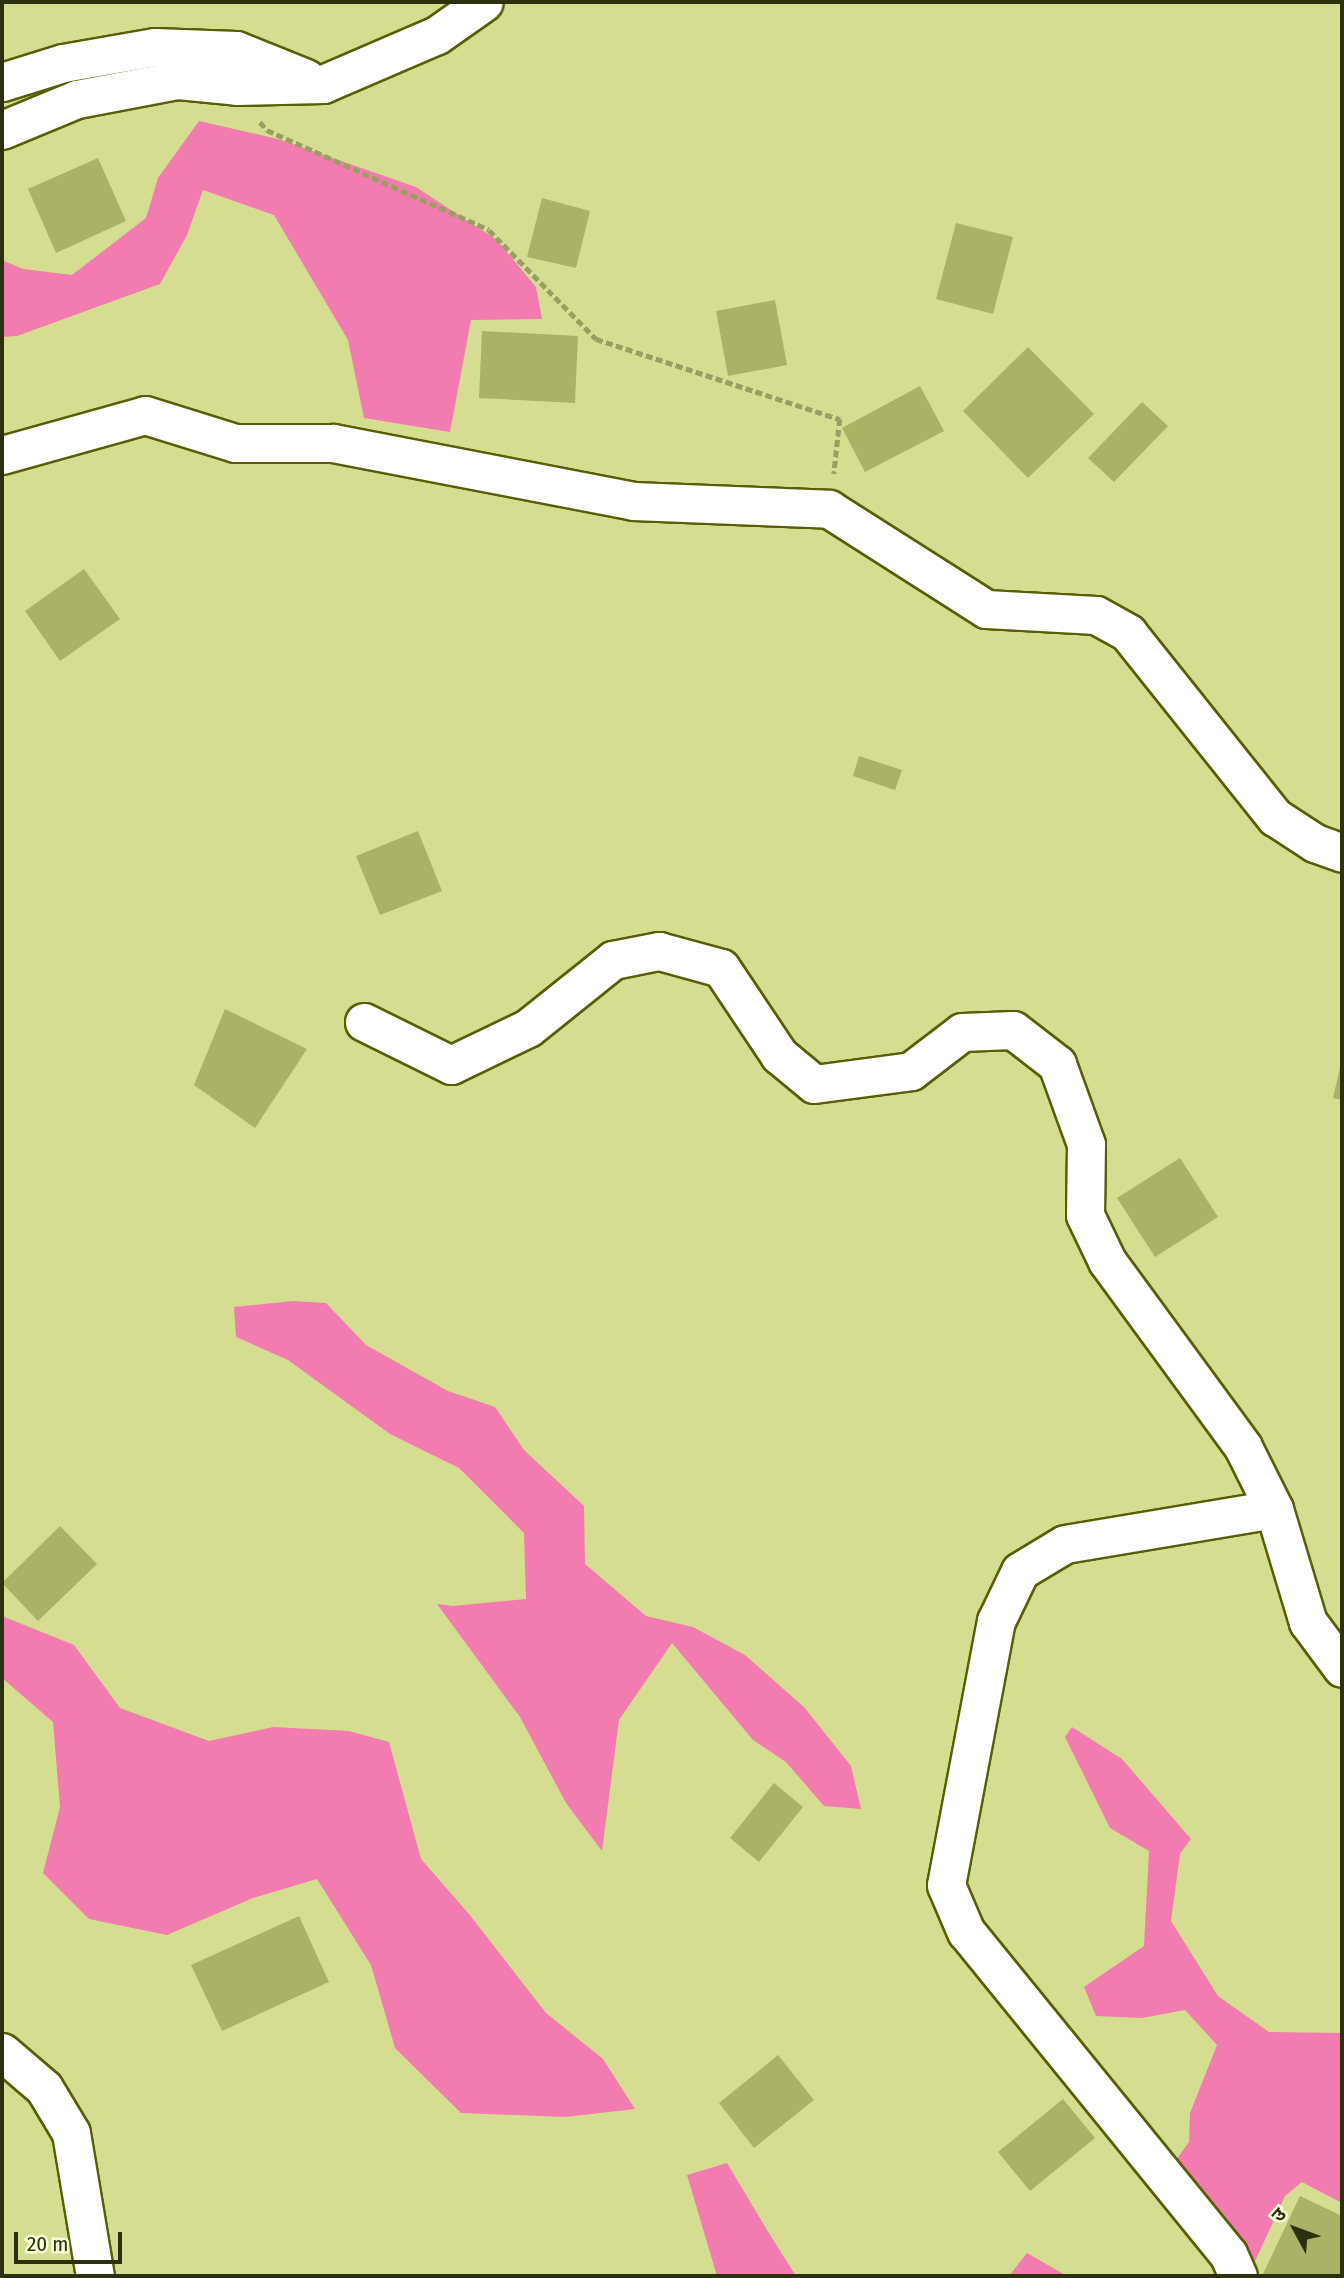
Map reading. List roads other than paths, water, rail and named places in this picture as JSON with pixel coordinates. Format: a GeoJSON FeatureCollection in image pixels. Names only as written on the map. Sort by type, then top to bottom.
{"type":"FeatureCollection","features":[{"type":"Feature","properties":{"kind":"street"},"geometry":{"type":"LineString","coordinates":[[2,130],[77,99],[178,80],[220,84],[323,84],[437,35],[484,2]]}},
{"type":"Feature","properties":{"kind":"street"},"geometry":{"type":"LineString","coordinates":[[2,82],[63,63],[155,47],[236,50],[323,84]]}},
{"type":"Feature","properties":{"kind":"street"},"geometry":{"type":"LineString","coordinates":[[2,455],[145,415],[235,443],[332,443],[633,500],[829,509],[986,610],[1096,615],[1128,633],[1275,817],[1315,843],[1342,853]]}},
{"type":"Feature","properties":{"kind":"street"},"geometry":{"type":"LineString","coordinates":[[364,1022],[451,1065],[528,1028],[613,960],[659,951],[722,968],[779,1055],[814,1084],[911,1071],[962,1032],[1013,1030],[1057,1063],[1086,1144],[1085,1214],[1107,1261],[1243,1447],[1274,1508],[1308,1622],[1342,1668]]}},
{"type":"Feature","properties":{"kind":"street"},"geometry":{"type":"LineString","coordinates":[[1238,2276],[1228,2254],[966,1932],[946,1885],[996,1621],[1020,1571],[1065,1545],[1274,1508]]}},
{"type":"Feature","properties":{"kind":"street"},"geometry":{"type":"LineString","coordinates":[[2,2052],[44,2088],[71,2133],[95,2276]]}}]}
